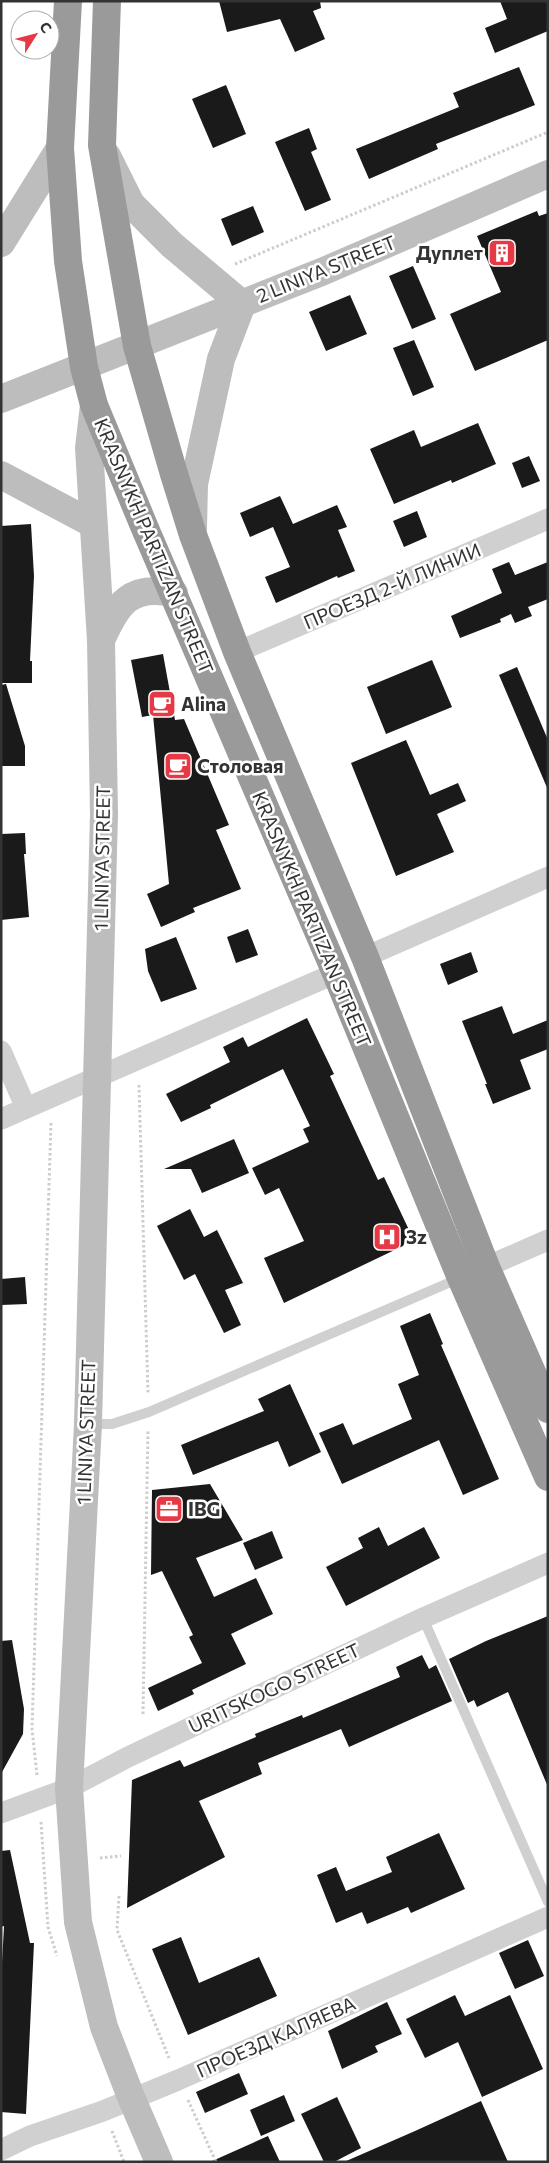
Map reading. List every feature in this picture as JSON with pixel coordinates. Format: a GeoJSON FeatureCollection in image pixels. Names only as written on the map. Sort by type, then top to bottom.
{"type":"FeatureCollection","features":[{"type":"Feature","properties":{"kind":"highway","name":"KRASNYKH PARTIZAN STREET"},"geometry":{"type":"LineString","coordinates":[[68,1],[60,148],[68,261],[84,367],[94,405],[336,973],[461,1278],[548,1477]]}},
{"type":"Feature","properties":{"kind":"highway","name":"KRASNYKH PARTIZAN STREET"},"geometry":{"type":"LineString","coordinates":[[107,1],[102,145],[137,346],[193,535],[237,652],[365,957],[486,1267],[548,1408]]}},
{"type":"Feature","properties":{"kind":"street","name":"2 LINIYA STREET"},"geometry":{"type":"LineString","coordinates":[[102,145],[130,204],[172,245],[242,304]]}},
{"type":"Feature","properties":{"kind":"street"},"geometry":{"type":"LineString","coordinates":[[1,243],[60,148]]}},
{"type":"Feature","properties":{"kind":"street","name":"2 LINIYA STREET"},"geometry":{"type":"LineString","coordinates":[[1,399],[401,239],[548,174]]}},
{"type":"Feature","properties":{"kind":"street","name":"2 LINIYA STREET"},"geometry":{"type":"LineString","coordinates":[[193,535],[194,484],[221,359],[242,304]]}},
{"type":"Feature","properties":{"kind":"street","name":"1 LINIYA STREET"},"geometry":{"type":"LineString","coordinates":[[94,405],[89,448],[101,640],[104,814],[88,1424],[68,1788],[78,1922],[104,2027],[159,2162]]}},
{"type":"Feature","properties":{"kind":"street"},"geometry":{"type":"LineString","coordinates":[[1,475],[93,524]]}},
{"type":"Feature","properties":{"kind":"street","name":"ПРОЕЗД 2-Й ЛИНИИ"},"geometry":{"type":"LineString","coordinates":[[237,652],[548,519]]}},
{"type":"Feature","properties":{"kind":"street","name":"1 LINIYA STREET"},"geometry":{"type":"LineString","coordinates":[[101,640],[115,610],[130,596],[157,589],[174,593]]}},
{"type":"Feature","properties":{"kind":"street"},"geometry":{"type":"LineString","coordinates":[[365,957],[548,877]]}},
{"type":"Feature","properties":{"kind":"street"},"geometry":{"type":"LineString","coordinates":[[1,1119],[336,973]]}},
{"type":"Feature","properties":{"kind":"street"},"geometry":{"type":"LineString","coordinates":[[1,1051],[26,1108]]}},
{"type":"Feature","properties":{"kind":"street"},"geometry":{"type":"LineString","coordinates":[[486,1267],[548,1240]]}},
{"type":"Feature","properties":{"kind":"street","name":"URITSKOGO STREET"},"geometry":{"type":"LineString","coordinates":[[1,1813],[68,1788],[128,1757],[423,1618],[548,1563]]}},
{"type":"Feature","properties":{"kind":"street","name":"ПРОЕЗД КАЛЯЕВА"},"geometry":{"type":"LineString","coordinates":[[1,2150],[30,2136],[103,2110],[131,2097],[178,2080],[548,1917]]}},
{"type":"Feature","properties":{"kind":"lane"},"geometry":{"type":"LineString","coordinates":[[88,1424],[112,1424],[149,1412],[461,1278]]}},
{"type":"Feature","properties":{"kind":"lane"},"geometry":{"type":"LineString","coordinates":[[423,1618],[548,1902]]}},
{"type":"Feature","properties":{"kind":"path"},"geometry":{"type":"LineString","coordinates":[[230,267],[548,132]]}},
{"type":"Feature","properties":{"kind":"path"},"geometry":{"type":"LineString","coordinates":[[138,1059],[149,1412],[143,1714]]}},
{"type":"Feature","properties":{"kind":"path"},"geometry":{"type":"LineString","coordinates":[[99,1858],[121,1856]]}},
{"type":"Feature","properties":{"kind":"path"},"geometry":{"type":"LineString","coordinates":[[119,1896],[117,1930],[178,2080],[216,2162]]}},
{"type":"Feature","properties":{"kind":"building"},"geometry":{"type":"Polygon","coordinates":[[[219,1],[320,1],[321,8],[313,11],[325,39],[295,52],[280,19],[227,32],[219,1]]]}},
{"type":"Feature","properties":{"kind":"building"},"geometry":{"type":"Polygon","coordinates":[[[500,1],[548,1],[548,31],[495,53],[485,28],[507,19],[500,1]]]}},
{"type":"Feature","properties":{"kind":"building"},"geometry":{"type":"Polygon","coordinates":[[[519,67],[535,105],[436,144],[438,149],[369,179],[356,149],[459,107],[453,93],[519,67]]]}},
{"type":"Feature","properties":{"kind":"building"},"geometry":{"type":"Polygon","coordinates":[[[226,85],[246,134],[213,148],[192,99],[226,85]]]}},
{"type":"Feature","properties":{"kind":"building"},"geometry":{"type":"Polygon","coordinates":[[[309,128],[317,149],[311,152],[331,200],[305,211],[275,142],[309,128]]]}},
{"type":"Feature","properties":{"kind":"building"},"geometry":{"type":"Polygon","coordinates":[[[253,206],[264,232],[232,246],[221,219],[253,206]]]}},
{"type":"Feature","properties":{"kind":"building"},"geometry":{"type":"Polygon","coordinates":[[[537,211],[539,216],[548,213],[548,340],[475,371],[450,314],[501,292],[477,236],[537,211]]]}},
{"type":"Feature","properties":{"kind":"building"},"geometry":{"type":"Polygon","coordinates":[[[413,266],[436,319],[412,329],[389,276],[413,266]]]}},
{"type":"Feature","properties":{"kind":"building"},"geometry":{"type":"Polygon","coordinates":[[[350,295],[367,334],[326,351],[309,312],[350,295]]]}},
{"type":"Feature","properties":{"kind":"building"},"geometry":{"type":"Polygon","coordinates":[[[414,340],[434,387],[413,396],[393,348],[414,340]]]}},
{"type":"Feature","properties":{"kind":"building"},"geometry":{"type":"Polygon","coordinates":[[[478,423],[496,464],[452,483],[451,480],[394,504],[370,449],[414,430],[421,447],[478,423]]]}},
{"type":"Feature","properties":{"kind":"building"},"geometry":{"type":"Polygon","coordinates":[[[529,456],[540,481],[522,488],[512,463],[529,456]]]}},
{"type":"Feature","properties":{"kind":"building"},"geometry":{"type":"Polygon","coordinates":[[[280,496],[293,524],[337,505],[347,527],[338,530],[355,571],[338,578],[337,576],[276,603],[265,577],[290,567],[273,527],[250,537],[240,513],[280,496]]]}},
{"type":"Feature","properties":{"kind":"building"},"geometry":{"type":"Polygon","coordinates":[[[417,511],[427,537],[404,547],[393,521],[417,511]]]}},
{"type":"Feature","properties":{"kind":"building"},"geometry":{"type":"Polygon","coordinates":[[[31,524],[34,576],[30,661],[32,661],[32,683],[1,683],[1,526],[31,524]]]}},
{"type":"Feature","properties":{"kind":"building"},"geometry":{"type":"Polygon","coordinates":[[[509,562],[515,575],[548,562],[548,599],[528,607],[532,616],[515,623],[511,614],[500,619],[501,622],[460,638],[451,616],[502,593],[492,569],[509,562]]]}},
{"type":"Feature","properties":{"kind":"building"},"geometry":{"type":"Polygon","coordinates":[[[163,654],[175,720],[184,719],[229,825],[216,830],[241,889],[193,908],[195,912],[161,927],[147,894],[169,884],[153,715],[142,717],[131,660],[163,654]]]}},
{"type":"Feature","properties":{"kind":"building"},"geometry":{"type":"Polygon","coordinates":[[[432,660],[452,707],[386,734],[367,687],[432,660]]]}},
{"type":"Feature","properties":{"kind":"building"},"geometry":{"type":"Polygon","coordinates":[[[517,667],[548,740],[548,790],[499,675],[517,667]]]}},
{"type":"Feature","properties":{"kind":"building"},"geometry":{"type":"Polygon","coordinates":[[[6,684],[25,746],[25,766],[1,766],[1,685],[6,684]]]}},
{"type":"Feature","properties":{"kind":"building"},"geometry":{"type":"Polygon","coordinates":[[[406,740],[430,795],[458,783],[466,801],[437,814],[454,852],[396,876],[351,763],[406,740]]]}},
{"type":"Feature","properties":{"kind":"building"},"geometry":{"type":"Polygon","coordinates":[[[25,833],[26,854],[24,854],[29,917],[1,920],[1,834],[25,833]]]}},
{"type":"Feature","properties":{"kind":"building"},"geometry":{"type":"Polygon","coordinates":[[[248,929],[258,955],[236,963],[227,937],[248,929]]]}},
{"type":"Feature","properties":{"kind":"building"},"geometry":{"type":"Polygon","coordinates":[[[176,937],[197,989],[161,1002],[148,971],[145,949],[176,937]]]}},
{"type":"Feature","properties":{"kind":"building"},"geometry":{"type":"Polygon","coordinates":[[[471,952],[478,972],[448,985],[440,964],[471,952]]]}},
{"type":"Feature","properties":{"kind":"building"},"geometry":{"type":"Polygon","coordinates":[[[502,1006],[513,1034],[548,1020],[548,1049],[520,1060],[531,1089],[493,1104],[462,1021],[502,1006]]]}},
{"type":"Feature","properties":{"kind":"building"},"geometry":{"type":"Polygon","coordinates":[[[307,1018],[334,1074],[330,1076],[378,1180],[384,1177],[410,1232],[403,1246],[284,1303],[264,1258],[304,1241],[279,1188],[265,1195],[252,1168],[309,1142],[303,1129],[310,1126],[283,1069],[210,1105],[211,1108],[181,1122],[166,1094],[230,1062],[223,1047],[243,1037],[248,1047],[307,1018]]]}},
{"type":"Feature","properties":{"kind":"building"},"geometry":{"type":"Polygon","coordinates":[[[234,1139],[249,1173],[202,1193],[191,1169],[164,1169],[234,1139]]]}},
{"type":"Feature","properties":{"kind":"building"},"geometry":{"type":"Polygon","coordinates":[[[190,1209],[204,1237],[217,1230],[243,1283],[225,1290],[241,1325],[224,1333],[195,1274],[184,1280],[157,1226],[190,1209]]]}},
{"type":"Feature","properties":{"kind":"building"},"geometry":{"type":"Polygon","coordinates":[[[25,1277],[27,1304],[1,1305],[1,1279],[25,1277]]]}},
{"type":"Feature","properties":{"kind":"building"},"geometry":{"type":"Polygon","coordinates":[[[430,1313],[443,1344],[441,1345],[499,1479],[463,1495],[439,1440],[342,1484],[319,1433],[343,1423],[353,1445],[412,1419],[398,1384],[419,1375],[400,1326],[430,1313]]]}},
{"type":"Feature","properties":{"kind":"building"},"geometry":{"type":"Polygon","coordinates":[[[290,1384],[321,1452],[289,1467],[278,1441],[193,1475],[181,1445],[264,1411],[258,1399],[290,1384]]]}},
{"type":"Feature","properties":{"kind":"building"},"geometry":{"type":"Polygon","coordinates":[[[210,1484],[243,1540],[196,1558],[214,1597],[256,1578],[273,1614],[231,1634],[246,1664],[192,1690],[194,1694],[158,1711],[148,1688],[202,1663],[189,1637],[193,1635],[162,1571],[151,1575],[152,1490],[210,1484]]]}},
{"type":"Feature","properties":{"kind":"building"},"geometry":{"type":"Polygon","coordinates":[[[379,1527],[388,1546],[424,1527],[440,1558],[346,1606],[326,1567],[363,1548],[358,1538],[379,1527]]]}},
{"type":"Feature","properties":{"kind":"building"},"geometry":{"type":"Polygon","coordinates":[[[272,1531],[283,1558],[255,1570],[243,1543],[272,1531]]]}},
{"type":"Feature","properties":{"kind":"building"},"geometry":{"type":"Polygon","coordinates":[[[548,1616],[548,1787],[508,1692],[477,1707],[474,1700],[468,1703],[449,1659],[486,1641],[548,1616]]]}},
{"type":"Feature","properties":{"kind":"building"},"geometry":{"type":"Polygon","coordinates":[[[12,1640],[24,1709],[23,1734],[1,1774],[1,1641],[12,1640]]]}},
{"type":"Feature","properties":{"kind":"building"},"geometry":{"type":"Polygon","coordinates":[[[422,1655],[429,1669],[436,1665],[452,1701],[349,1747],[341,1729],[258,1763],[262,1774],[199,1801],[225,1857],[127,1908],[132,1780],[180,1760],[184,1767],[256,1737],[255,1734],[302,1715],[303,1718],[400,1677],[396,1667],[422,1655]]]}},
{"type":"Feature","properties":{"kind":"building"},"geometry":{"type":"Polygon","coordinates":[[[439,1833],[465,1889],[411,1913],[408,1907],[367,1924],[362,1912],[336,1923],[317,1875],[336,1867],[346,1891],[392,1872],[386,1857],[439,1833]]]}},
{"type":"Feature","properties":{"kind":"building"},"geometry":{"type":"Polygon","coordinates":[[[10,1850],[30,1943],[34,1943],[26,2114],[1,2112],[1,1981],[4,1926],[1,1927],[1,1851],[10,1850]]]}},
{"type":"Feature","properties":{"kind":"building"},"geometry":{"type":"Polygon","coordinates":[[[181,1937],[199,1983],[259,1957],[277,1996],[188,2035],[152,1949],[181,1937]]]}},
{"type":"Feature","properties":{"kind":"building"},"geometry":{"type":"Polygon","coordinates":[[[528,1940],[544,1976],[515,1989],[499,1953],[528,1940]]]}},
{"type":"Feature","properties":{"kind":"building"},"geometry":{"type":"Polygon","coordinates":[[[455,1995],[465,2016],[510,1995],[543,2069],[482,2097],[458,2042],[425,2058],[406,2019],[455,1995]]]}},
{"type":"Feature","properties":{"kind":"building"},"geometry":{"type":"Polygon","coordinates":[[[387,2002],[402,2034],[375,2046],[378,2052],[342,2069],[328,2031],[387,2002]]]}},
{"type":"Feature","properties":{"kind":"building"},"geometry":{"type":"Polygon","coordinates":[[[239,2073],[248,2094],[205,2113],[196,2092],[239,2073]]]}},
{"type":"Feature","properties":{"kind":"building"},"geometry":{"type":"Polygon","coordinates":[[[284,2095],[295,2121],[261,2136],[250,2110],[284,2095]]]}},
{"type":"Feature","properties":{"kind":"building"},"geometry":{"type":"Polygon","coordinates":[[[337,2097],[361,2148],[334,2162],[324,2162],[301,2114],[337,2097]]]}},
{"type":"Feature","properties":{"kind":"building"},"geometry":{"type":"Polygon","coordinates":[[[481,2101],[508,2162],[344,2162],[415,2131],[481,2101]]]}},
{"type":"Feature","properties":{"kind":"building"},"geometry":{"type":"Polygon","coordinates":[[[268,2136],[280,2162],[210,2162],[268,2136]]]}},
{"type":"Feature","properties":{"kind":"place","name":"Дуплет"},"geometry":{"type":"Point","coordinates":[502,253]}},
{"type":"Feature","properties":{"kind":"place","name":"Alina"},"geometry":{"type":"Point","coordinates":[162,704]}},
{"type":"Feature","properties":{"kind":"place","name":"Столовая"},"geometry":{"type":"Point","coordinates":[178,766]}},
{"type":"Feature","properties":{"kind":"place","name":"3z"},"geometry":{"type":"Point","coordinates":[387,1237]}},
{"type":"Feature","properties":{"kind":"place","name":"IBG"},"geometry":{"type":"Point","coordinates":[169,1509]}}]}
